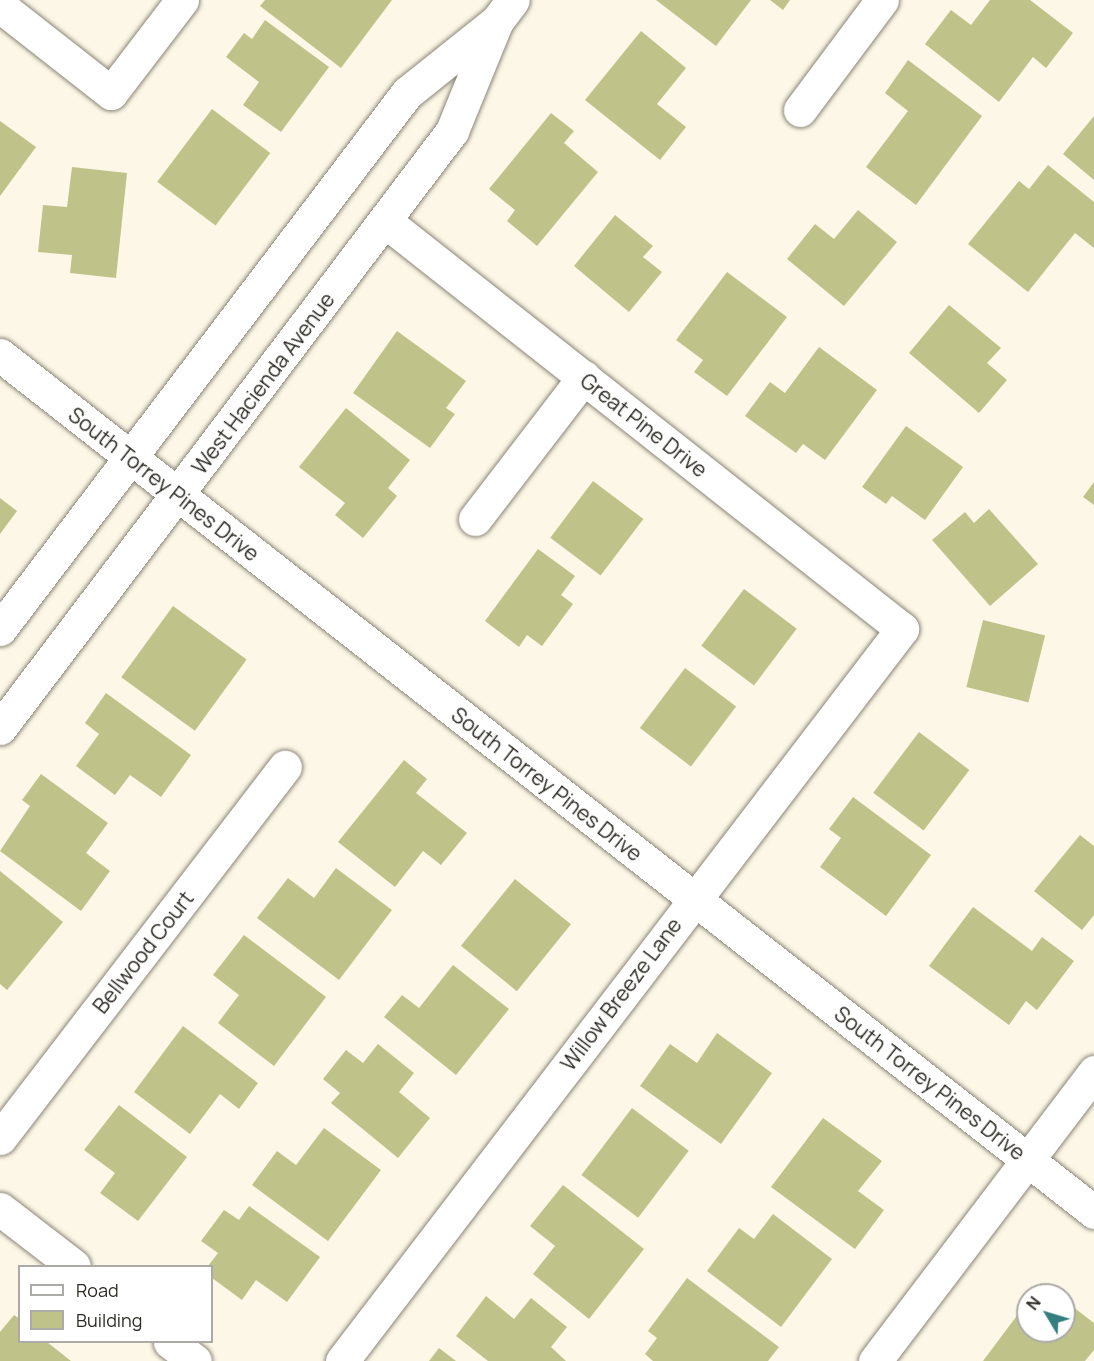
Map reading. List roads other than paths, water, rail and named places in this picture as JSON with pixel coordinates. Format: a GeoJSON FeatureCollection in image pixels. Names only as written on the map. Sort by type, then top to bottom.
{"type":"FeatureCollection","features":[{"type":"Feature","properties":{"kind":"street"},"geometry":{"type":"LineString","coordinates":[[0,6],[111,93],[182,0]]}},
{"type":"Feature","properties":{"kind":"street"},"geometry":{"type":"LineString","coordinates":[[800,110],[882,0]]}},
{"type":"Feature","properties":{"kind":"street","name":"West Hacienda Avenue"},"geometry":{"type":"LineString","coordinates":[[0,728],[452,131],[505,11]]}},
{"type":"Feature","properties":{"kind":"street","name":"West Hacienda Avenue"},"geometry":{"type":"LineString","coordinates":[[0,629],[407,93],[505,11]]}},
{"type":"Feature","properties":{"kind":"street","name":"Great Pine Drive"},"geometry":{"type":"LineString","coordinates":[[385,221],[902,628]]}},
{"type":"Feature","properties":{"kind":"street","name":"South Torrey Pines Drive"},"geometry":{"type":"LineString","coordinates":[[0,355],[1094,1212]]}},
{"type":"Feature","properties":{"kind":"street"},"geometry":{"type":"LineString","coordinates":[[475,519],[584,377]]}},
{"type":"Feature","properties":{"kind":"street","name":"Willow Breeze Lane"},"geometry":{"type":"LineString","coordinates":[[342,1361],[902,628]]}},
{"type":"Feature","properties":{"kind":"street","name":"Bellwood Court"},"geometry":{"type":"LineString","coordinates":[[0,1138],[285,767]]}},
{"type":"Feature","properties":{"kind":"street"},"geometry":{"type":"LineString","coordinates":[[875,1361],[1094,1072]]}},
{"type":"Feature","properties":{"kind":"street"},"geometry":{"type":"LineString","coordinates":[[0,1209],[73,1265]]}},
{"type":"Feature","properties":{"kind":"street"},"geometry":{"type":"LineString","coordinates":[[172,1343],[195,1361]]}}]}
